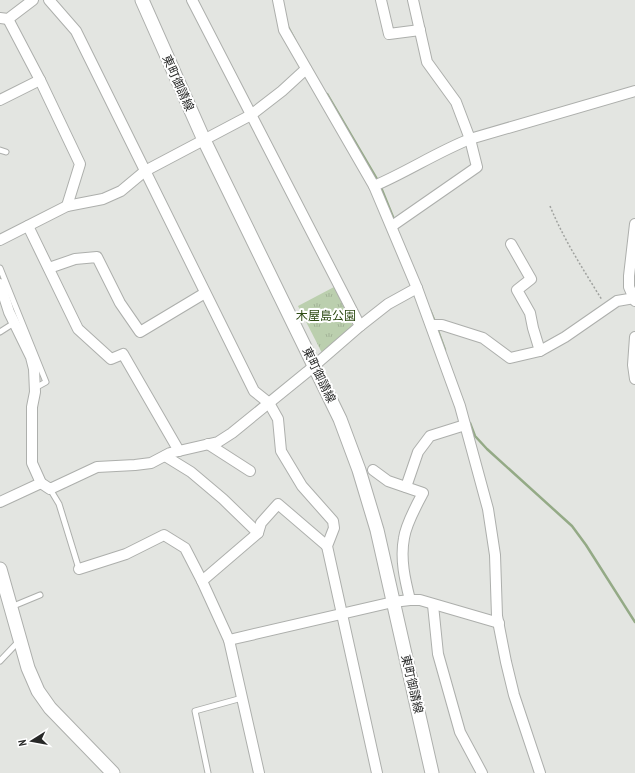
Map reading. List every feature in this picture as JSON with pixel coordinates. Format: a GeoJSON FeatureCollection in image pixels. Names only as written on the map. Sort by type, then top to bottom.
{"type":"FeatureCollection","features":[{"type":"Feature","properties":{"kind":"street"},"geometry":{"type":"LineString","coordinates":[[33,0],[4,18],[40,80],[80,164],[67,206]]}},
{"type":"Feature","properties":{"kind":"street"},"geometry":{"type":"LineString","coordinates":[[49,0],[76,31],[254,391],[268,403],[278,419],[281,451],[302,486],[333,521],[334,528],[327,546],[377,773]]}},
{"type":"Feature","properties":{"kind":"street","name":"東町御請線"},"geometry":{"type":"LineString","coordinates":[[142,0],[204,140],[340,419],[360,470],[377,530],[432,773]]}},
{"type":"Feature","properties":{"kind":"street"},"geometry":{"type":"LineString","coordinates":[[192,0],[360,326]]}},
{"type":"Feature","properties":{"kind":"street"},"geometry":{"type":"LineString","coordinates":[[278,0],[284,30],[374,186],[392,226],[431,325],[460,406],[488,508],[495,554],[499,623],[506,662],[514,695],[540,773]]}},
{"type":"Feature","properties":{"kind":"street"},"geometry":{"type":"LineString","coordinates":[[381,0],[389,34],[420,30]]}},
{"type":"Feature","properties":{"kind":"street"},"geometry":{"type":"LineString","coordinates":[[392,226],[478,167],[470,139],[456,102],[427,62],[413,0]]}},
{"type":"Feature","properties":{"kind":"street"},"geometry":{"type":"LineString","coordinates":[[0,240],[67,206],[103,199],[121,191],[145,171],[251,115],[282,91],[306,69]]}},
{"type":"Feature","properties":{"kind":"street"},"geometry":{"type":"LineString","coordinates":[[0,100],[40,80]]}},
{"type":"Feature","properties":{"kind":"street"},"geometry":{"type":"LineString","coordinates":[[374,186],[400,175],[470,139],[635,91]]}},
{"type":"Feature","properties":{"kind":"street"},"geometry":{"type":"LineString","coordinates":[[431,325],[442,325],[483,338],[510,358],[540,351],[565,337],[617,301],[635,299],[628,287],[635,224]]}},
{"type":"Feature","properties":{"kind":"street"},"geometry":{"type":"LineString","coordinates":[[28,226],[78,329],[112,359],[123,354],[179,451]]}},
{"type":"Feature","properties":{"kind":"street"},"geometry":{"type":"LineString","coordinates":[[511,244],[531,279],[517,290],[530,313],[532,328],[540,351]]}},
{"type":"Feature","properties":{"kind":"street"},"geometry":{"type":"LineString","coordinates":[[48,268],[75,259],[98,257],[120,303],[140,332],[206,294]]}},
{"type":"Feature","properties":{"kind":"street"},"geometry":{"type":"LineString","coordinates":[[0,284],[9,312],[31,357],[34,369],[35,388],[32,407],[32,463],[41,483],[50,489],[97,467],[143,464],[179,451],[218,442],[232,433],[388,304],[417,288]]}},
{"type":"Feature","properties":{"kind":"street"},"geometry":{"type":"LineString","coordinates":[[635,337],[633,365],[635,379]]}},
{"type":"Feature","properties":{"kind":"street"},"geometry":{"type":"LineString","coordinates":[[406,487],[418,452],[430,436],[465,425]]}},
{"type":"Feature","properties":{"kind":"street"},"geometry":{"type":"LineString","coordinates":[[208,444],[250,471]]}},
{"type":"Feature","properties":{"kind":"street"},"geometry":{"type":"LineString","coordinates":[[165,456],[197,477],[223,499],[258,533]]}},
{"type":"Feature","properties":{"kind":"street"},"geometry":{"type":"LineString","coordinates":[[373,470],[388,481],[423,493],[414,511],[404,538],[403,557],[410,600]]}},
{"type":"Feature","properties":{"kind":"street"},"geometry":{"type":"LineString","coordinates":[[0,502],[41,483]]}},
{"type":"Feature","properties":{"kind":"street"},"geometry":{"type":"LineString","coordinates":[[202,581],[258,533],[261,523],[278,504],[327,546]]}},
{"type":"Feature","properties":{"kind":"street"},"geometry":{"type":"LineString","coordinates":[[79,569],[126,554],[164,535],[185,548],[229,640],[259,773]]}},
{"type":"Feature","properties":{"kind":"street"},"geometry":{"type":"LineString","coordinates":[[0,569],[28,668],[36,685],[50,708],[113,773]]}},
{"type":"Feature","properties":{"kind":"street"},"geometry":{"type":"LineString","coordinates":[[229,640],[394,602],[410,600],[420,600],[499,623]]}},
{"type":"Feature","properties":{"kind":"street"},"geometry":{"type":"LineString","coordinates":[[433,605],[438,654],[460,732],[482,773]]}},
{"type":"Feature","properties":{"kind":"lane"},"geometry":{"type":"LineString","coordinates":[[0,150],[6,152]]}},
{"type":"Feature","properties":{"kind":"lane"},"geometry":{"type":"LineString","coordinates":[[0,268],[46,382],[35,388]]}},
{"type":"Feature","properties":{"kind":"lane"},"geometry":{"type":"LineString","coordinates":[[0,332],[14,323]]}},
{"type":"Feature","properties":{"kind":"lane"},"geometry":{"type":"LineString","coordinates":[[50,489],[59,504],[79,569]]}},
{"type":"Feature","properties":{"kind":"lane"},"geometry":{"type":"LineString","coordinates":[[11,607],[40,595]]}},
{"type":"Feature","properties":{"kind":"lane"},"geometry":{"type":"LineString","coordinates":[[0,661],[20,640]]}},
{"type":"Feature","properties":{"kind":"lane"},"geometry":{"type":"LineString","coordinates":[[208,773],[195,711],[242,698]]}},
{"type":"Feature","properties":{"kind":"path"},"geometry":{"type":"LineString","coordinates":[[550,206],[574,256],[608,308]]}},
{"type":"Feature","properties":{"kind":"green space","name":"木屋島公園"},"geometry":{"type":"Polygon","coordinates":[[[334,287],[353,326],[322,353],[298,306],[334,287]]]}},
{"type":"Feature","properties":{"kind":"waterway"},"geometry":{"type":"LineString","coordinates":[[287,25],[295,40]]}},
{"type":"Feature","properties":{"kind":"waterway"},"geometry":{"type":"LineString","coordinates":[[327,94],[378,181]]}},
{"type":"Feature","properties":{"kind":"waterway"},"geometry":{"type":"LineString","coordinates":[[380,185],[395,222]]}},
{"type":"Feature","properties":{"kind":"waterway"},"geometry":{"type":"LineString","coordinates":[[430,310],[435,322]]}},
{"type":"Feature","properties":{"kind":"waterway"},"geometry":{"type":"LineString","coordinates":[[437,328],[445,350]]}},
{"type":"Feature","properties":{"kind":"waterway"},"geometry":{"type":"LineString","coordinates":[[470,423],[475,436],[487,449],[572,526],[586,545],[635,622]]}}]}
